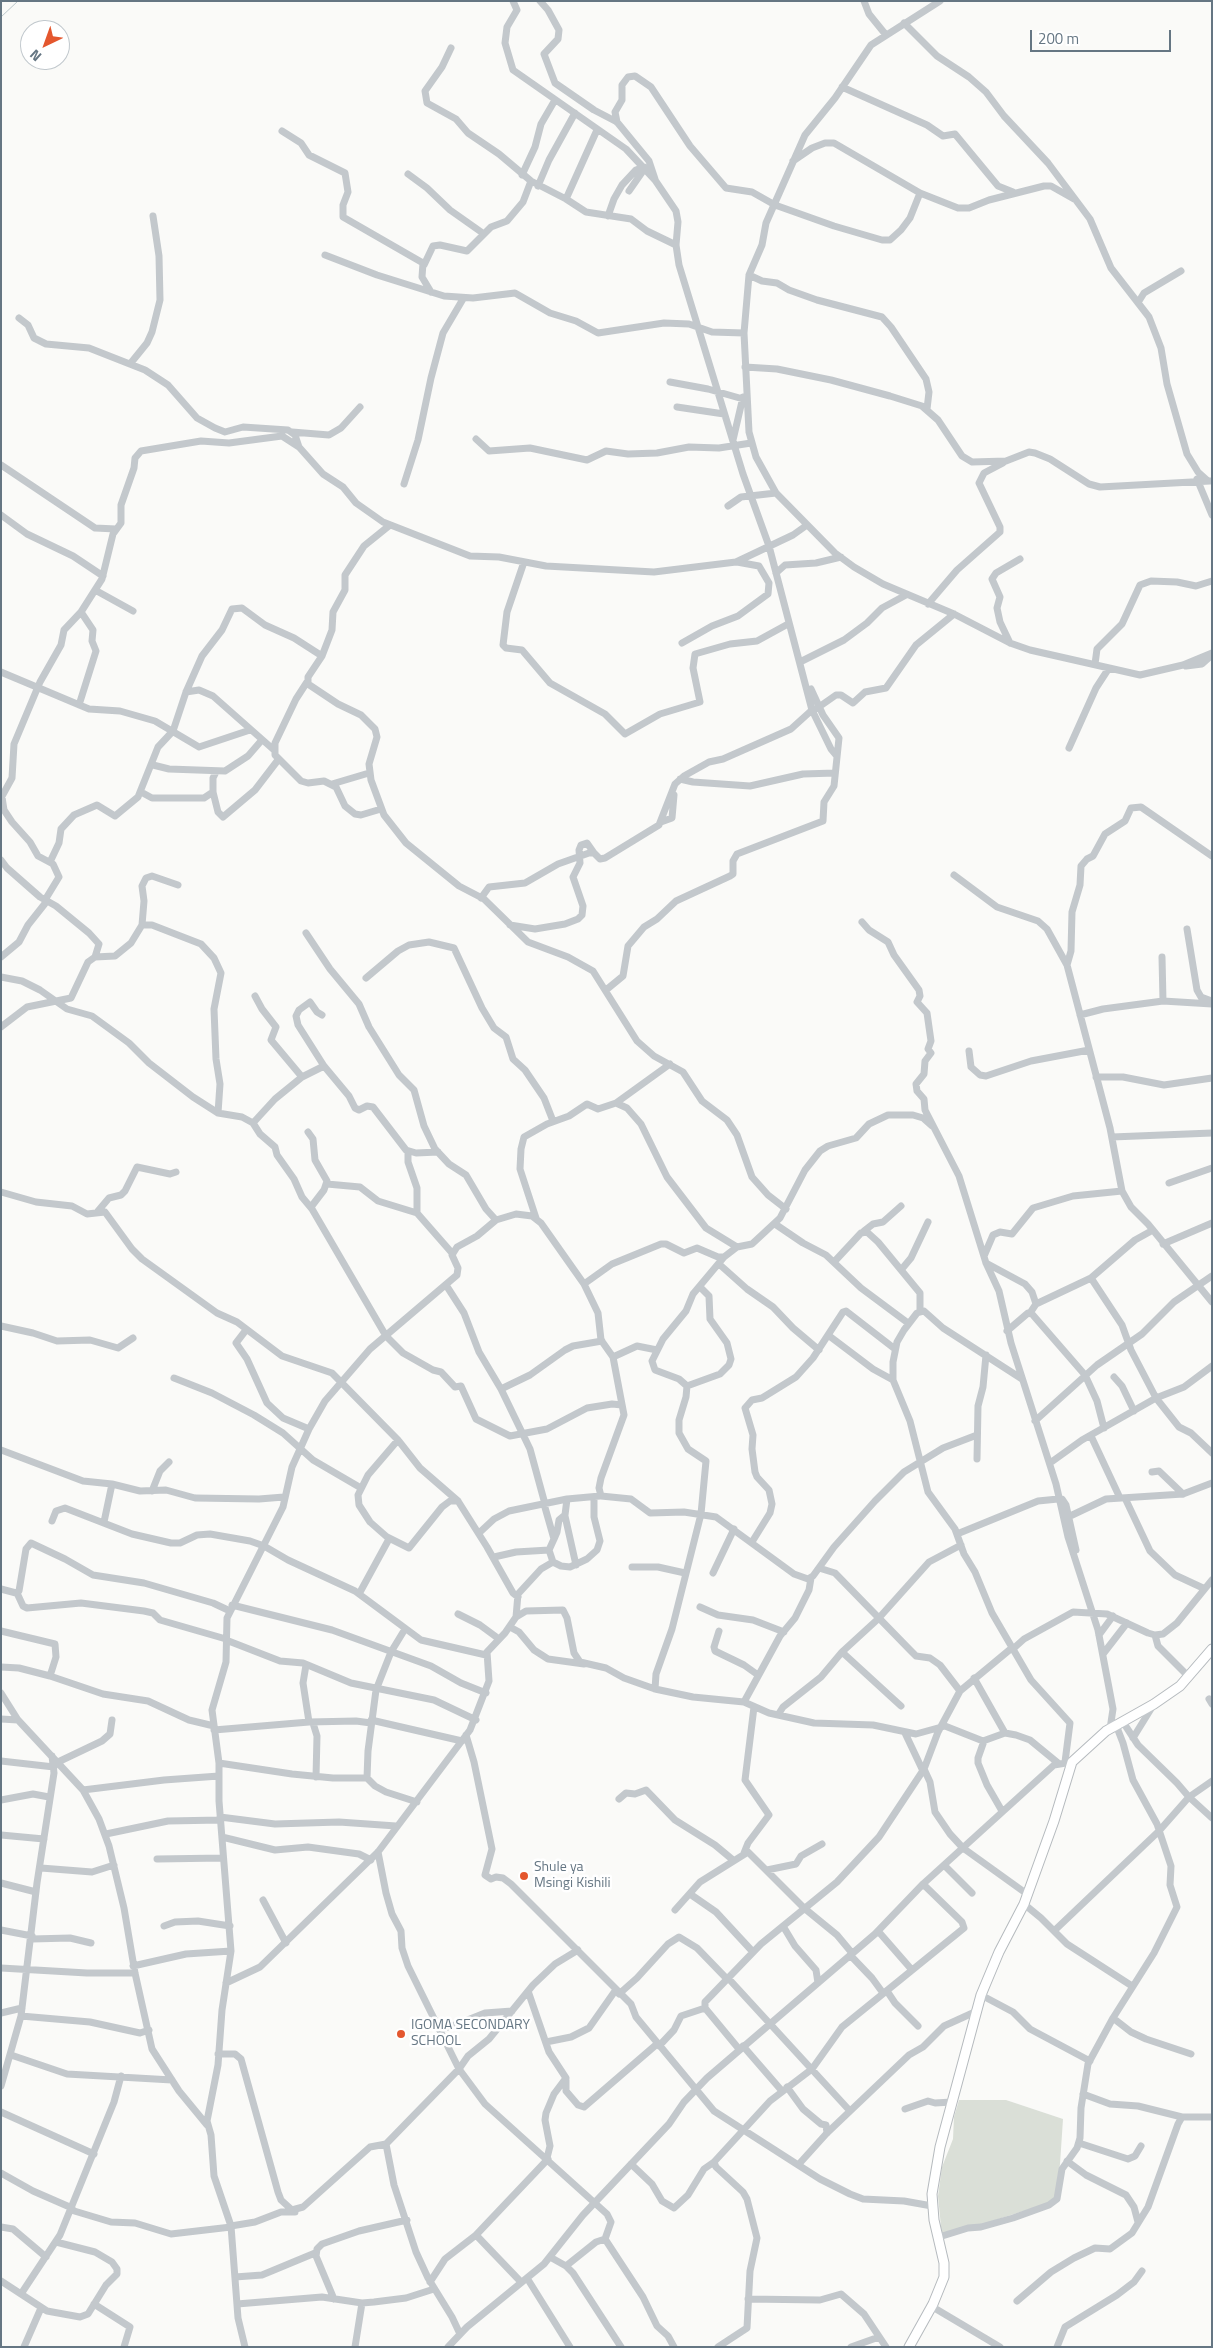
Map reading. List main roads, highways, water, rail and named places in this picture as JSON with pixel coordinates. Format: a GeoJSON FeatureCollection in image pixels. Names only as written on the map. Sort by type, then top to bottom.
{"type":"FeatureCollection","features":[{"type":"Feature","properties":{"kind":"main road"},"geometry":{"type":"LineString","coordinates":[[909,2347],[944,2277],[944,2264],[932,2206],[940,2147],[952,2102],[981,1995],[999,1952],[1024,1904],[1065,1762],[1117,1725],[1154,1704],[1189,1677],[1212,1649]]}},
{"type":"Feature","properties":{"kind":"waterway"},"geometry":{"type":"LineString","coordinates":[[1,17],[18,1]]}},
{"type":"Feature","properties":{"kind":"place","name":"Shule ya Msingi Kishili"},"geometry":{"type":"Point","coordinates":[524,1876]}},
{"type":"Feature","properties":{"kind":"place","name":"IGOMA SECONDARY SCHOOL"},"geometry":{"type":"Point","coordinates":[401,2034]}}]}
